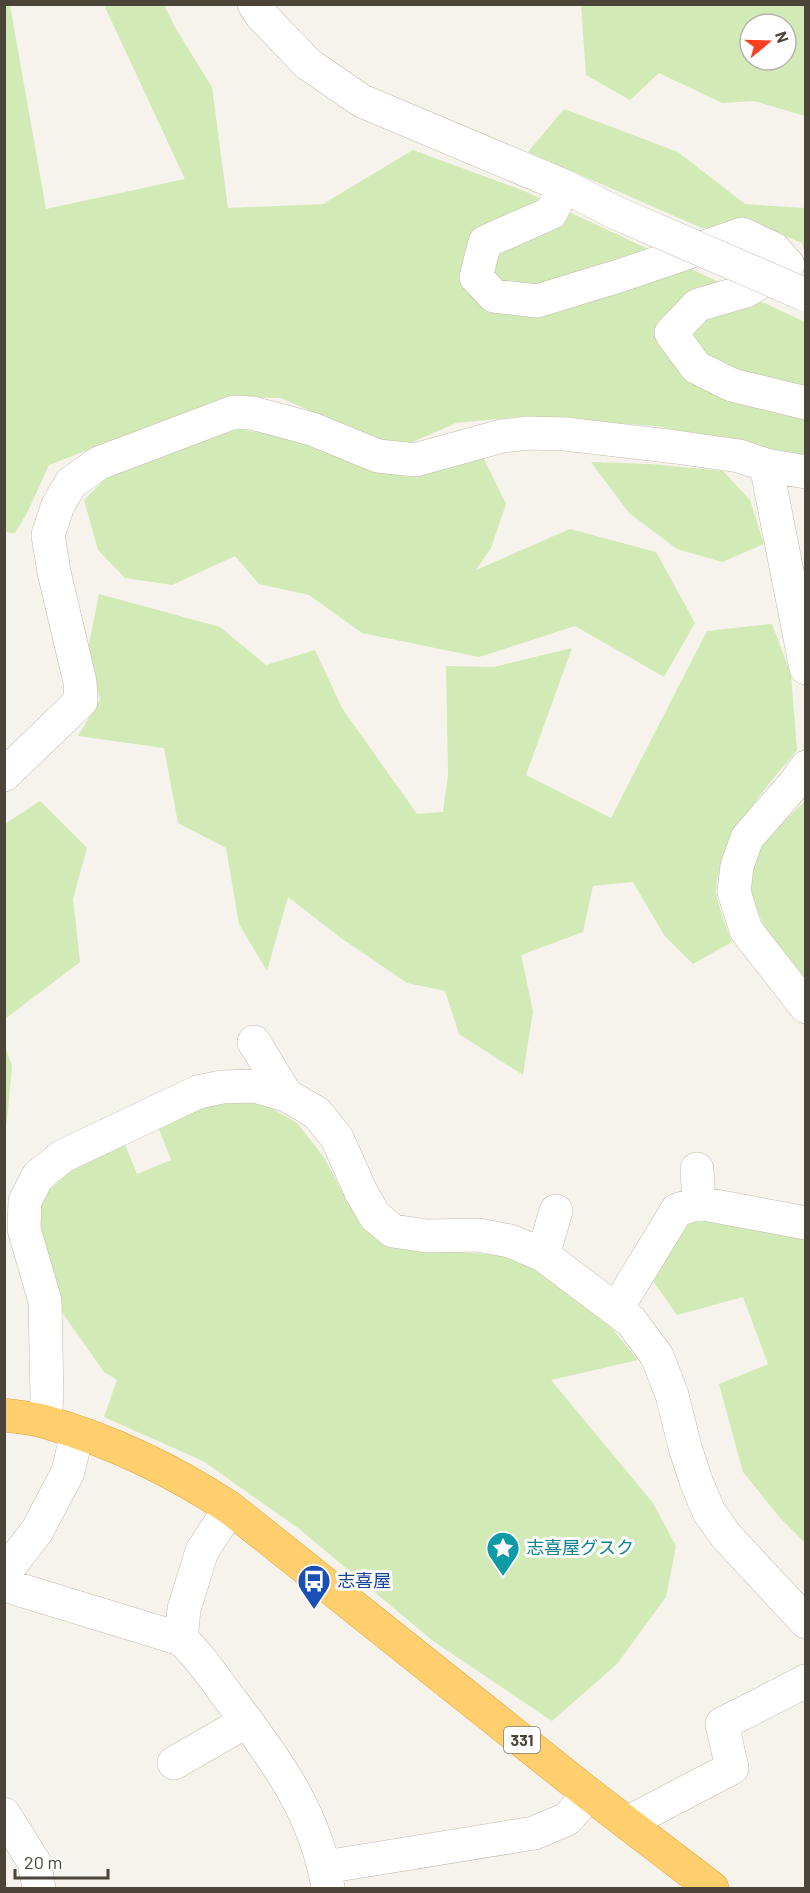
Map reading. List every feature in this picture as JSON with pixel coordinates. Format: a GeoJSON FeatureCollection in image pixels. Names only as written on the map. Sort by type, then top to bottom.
{"type":"FeatureCollection","features":[{"type":"Feature","properties":{"kind":"highway","name":"331"},"geometry":{"type":"LineString","coordinates":[[4,1415],[44,1421],[149,1462],[194,1485],[230,1508],[589,1794],[712,1888]]}},
{"type":"Feature","properties":{"kind":"street"},"geometry":{"type":"LineString","coordinates":[[254,4],[261,15],[308,64],[362,101],[564,186],[614,212],[806,295]]}},
{"type":"Feature","properties":{"kind":"street"},"geometry":{"type":"LineString","coordinates":[[564,186],[551,213],[485,242],[476,277],[494,296],[537,301],[742,234],[774,249],[788,265],[746,291],[698,305],[671,333],[696,367],[732,385],[806,403]]}},
{"type":"Feature","properties":{"kind":"street"},"geometry":{"type":"LineString","coordinates":[[4,775],[81,701],[80,681],[54,572],[48,535],[58,505],[71,483],[99,463],[234,412],[252,413],[312,429],[378,456],[416,460],[502,436],[565,434],[729,455],[765,465],[806,472]]}},
{"type":"Feature","properties":{"kind":"street"},"geometry":{"type":"LineString","coordinates":[[765,465],[806,668]]}},
{"type":"Feature","properties":{"kind":"street"},"geometry":{"type":"LineString","coordinates":[[806,766],[795,783],[747,838],[737,866],[734,892],[746,930],[806,1006]]}},
{"type":"Feature","properties":{"kind":"street"},"geometry":{"type":"LineString","coordinates":[[254,1042],[286,1095]]}},
{"type":"Feature","properties":{"kind":"street"},"geometry":{"type":"LineString","coordinates":[[44,1421],[47,1399],[45,1301],[24,1229],[25,1201],[38,1176],[63,1156],[198,1092],[222,1087],[255,1086],[286,1095],[317,1113],[338,1138],[361,1192],[375,1216],[393,1231],[427,1236],[478,1235],[510,1241],[543,1255],[631,1321],[657,1356],[672,1395],[696,1482],[709,1512],[727,1537],[806,1622]]}},
{"type":"Feature","properties":{"kind":"street"},"geometry":{"type":"LineString","coordinates":[[696,1169],[699,1203]]}},
{"type":"Feature","properties":{"kind":"street"},"geometry":{"type":"LineString","coordinates":[[616,1310],[677,1210],[699,1203],[806,1223]]}},
{"type":"Feature","properties":{"kind":"street"},"geometry":{"type":"LineString","coordinates":[[543,1255],[556,1211]]}},
{"type":"Feature","properties":{"kind":"street"},"geometry":{"type":"LineString","coordinates":[[4,1579],[9,1567],[36,1531],[68,1472],[77,1433]]}},
{"type":"Feature","properties":{"kind":"street"},"geometry":{"type":"LineString","coordinates":[[181,1639],[184,1609],[202,1551],[230,1508]]}},
{"type":"Feature","properties":{"kind":"street"},"geometry":{"type":"LineString","coordinates":[[4,1585],[181,1639],[194,1651],[247,1721],[297,1795],[327,1878],[534,1833],[567,1819],[589,1794]]}},
{"type":"Feature","properties":{"kind":"street"},"geometry":{"type":"LineString","coordinates":[[627,1823],[732,1768],[722,1724],[806,1681]]}},
{"type":"Feature","properties":{"kind":"street"},"geometry":{"type":"LineString","coordinates":[[174,1763],[247,1721]]}},
{"type":"Feature","properties":{"kind":"street"},"geometry":{"type":"LineString","coordinates":[[4,1814],[34,1862],[39,1888]]}},
{"type":"Feature","properties":{"kind":"green space"},"geometry":{"type":"Polygon","coordinates":[[[4,5],[10,5],[46,209],[185,179],[104,5],[164,5],[212,87],[228,208],[323,204],[413,150],[524,191],[805,322],[805,457],[656,426],[527,416],[456,423],[408,444],[369,437],[281,398],[226,397],[49,465],[15,533],[5,532],[4,5]]]}},
{"type":"Feature","properties":{"kind":"green space"},"geometry":{"type":"Polygon","coordinates":[[[581,5],[805,5],[805,116],[754,101],[722,103],[659,73],[630,100],[586,75],[581,5]]]}},
{"type":"Feature","properties":{"kind":"green space"},"geometry":{"type":"Polygon","coordinates":[[[564,109],[678,152],[745,204],[805,208],[805,255],[802,243],[758,225],[702,228],[528,152],[564,109]]]}},
{"type":"Feature","properties":{"kind":"green space"},"geometry":{"type":"Polygon","coordinates":[[[240,429],[311,443],[360,466],[408,477],[482,455],[506,504],[491,548],[476,570],[570,529],[656,552],[695,623],[664,677],[575,626],[479,657],[362,633],[309,595],[259,584],[235,556],[172,585],[125,578],[98,550],[84,500],[110,474],[175,444],[240,429]]]}},
{"type":"Feature","properties":{"kind":"green space"},"geometry":{"type":"Polygon","coordinates":[[[591,462],[651,464],[723,471],[750,500],[764,544],[722,562],[677,549],[629,513],[591,462]]]}},
{"type":"Feature","properties":{"kind":"green space"},"geometry":{"type":"Polygon","coordinates":[[[99,594],[220,627],[266,665],[315,650],[342,708],[417,814],[443,812],[448,775],[446,666],[494,667],[572,648],[526,775],[611,818],[707,631],[772,624],[791,674],[797,750],[746,814],[726,850],[716,894],[732,942],[693,964],[664,935],[633,882],[593,886],[583,932],[521,955],[533,1011],[523,1075],[459,1034],[445,991],[407,983],[341,938],[288,897],[267,971],[239,924],[226,848],[178,823],[164,748],[78,736],[100,699],[88,649],[99,594]]]}},
{"type":"Feature","properties":{"kind":"green space"},"geometry":{"type":"Polygon","coordinates":[[[40,801],[87,848],[73,899],[80,962],[5,1019],[5,824],[40,801]]]}},
{"type":"Feature","properties":{"kind":"green space"},"geometry":{"type":"Polygon","coordinates":[[[805,801],[805,986],[769,937],[747,887],[755,850],[805,801]]]}},
{"type":"Feature","properties":{"kind":"green space"},"geometry":{"type":"Polygon","coordinates":[[[5,1046],[12,1066],[5,1133],[5,1046]]]}},
{"type":"Feature","properties":{"kind":"green space"},"geometry":{"type":"Polygon","coordinates":[[[257,1100],[297,1123],[323,1156],[362,1228],[392,1245],[513,1256],[557,1283],[610,1326],[638,1360],[551,1380],[653,1503],[676,1546],[666,1597],[617,1664],[552,1721],[433,1641],[298,1528],[203,1461],[104,1417],[117,1380],[104,1372],[61,1311],[34,1225],[44,1195],[75,1167],[124,1142],[137,1174],[171,1160],[157,1124],[201,1105],[257,1100]]]}},
{"type":"Feature","properties":{"kind":"green space"},"geometry":{"type":"Polygon","coordinates":[[[697,1217],[805,1238],[805,1543],[781,1519],[743,1472],[719,1384],[768,1364],[743,1297],[677,1315],[653,1281],[679,1230],[697,1217]]]}},
{"type":"Feature","properties":{"kind":"place","name":"志喜屋グスク"},"geometry":{"type":"Point","coordinates":[503,1577]}},
{"type":"Feature","properties":{"kind":"place","name":"志喜屋"},"geometry":{"type":"Point","coordinates":[314,1610]}}]}
